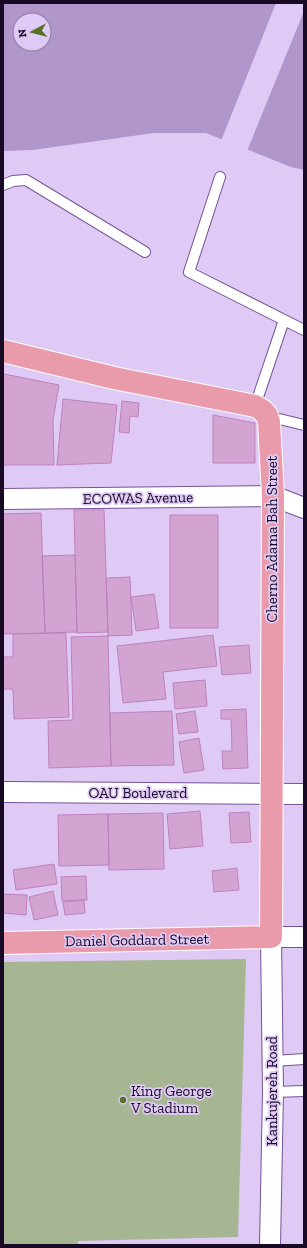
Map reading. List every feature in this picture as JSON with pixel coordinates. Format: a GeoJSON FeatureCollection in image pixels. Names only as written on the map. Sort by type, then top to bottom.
{"type":"FeatureCollection","features":[{"type":"Feature","properties":{"kind":"highway"},"geometry":{"type":"LineString","coordinates":[[3,351],[261,411]]}},
{"type":"Feature","properties":{"kind":"highway","name":"Cherno Adama Bah Street"},"geometry":{"type":"LineString","coordinates":[[261,411],[271,430],[273,496],[271,937]]}},
{"type":"Feature","properties":{"kind":"highway","name":"Daniel Goddard Street"},"geometry":{"type":"LineString","coordinates":[[3,943],[271,937]]}},
{"type":"Feature","properties":{"kind":"street","name":"ECOWAS Avenue"},"geometry":{"type":"LineString","coordinates":[[3,499],[273,496]]}},
{"type":"Feature","properties":{"kind":"street"},"geometry":{"type":"LineString","coordinates":[[273,496],[304,508]]}},
{"type":"Feature","properties":{"kind":"street","name":"OAU Boulevard"},"geometry":{"type":"LineString","coordinates":[[3,792],[304,794]]}},
{"type":"Feature","properties":{"kind":"street"},"geometry":{"type":"LineString","coordinates":[[271,937],[304,937]]}},
{"type":"Feature","properties":{"kind":"street","name":"Kankujereh Road"},"geometry":{"type":"LineString","coordinates":[[270,1245],[273,1092],[271,937]]}},
{"type":"Feature","properties":{"kind":"lane"},"geometry":{"type":"LineString","coordinates":[[220,177],[189,272],[304,330]]}},
{"type":"Feature","properties":{"kind":"lane"},"geometry":{"type":"LineString","coordinates":[[3,185],[12,181],[26,180],[145,252]]}},
{"type":"Feature","properties":{"kind":"lane"},"geometry":{"type":"LineString","coordinates":[[284,320],[261,411],[304,425]]}},
{"type":"Feature","properties":{"kind":"lane"},"geometry":{"type":"LineString","coordinates":[[273,1060],[304,1059]]}},
{"type":"Feature","properties":{"kind":"lane"},"geometry":{"type":"LineString","coordinates":[[273,1092],[304,1091]]}},
{"type":"Feature","properties":{"kind":"green space","name":"King George V Stadium"},"geometry":{"type":"Polygon","coordinates":[[[246,959],[238,1237],[78,1241],[78,1245],[3,1245],[3,962],[246,959]]]}},
{"type":"Feature","properties":{"kind":"shaded area"},"geometry":{"type":"Polygon","coordinates":[[[3,3],[304,3],[304,170],[291,167],[206,133],[154,133],[33,150],[3,151],[3,3]]]}},
{"type":"Feature","properties":{"kind":"pier"},"geometry":{"type":"Polygon","coordinates":[[[276,3],[304,3],[304,11],[247,151],[221,141],[276,3]]]}},
{"type":"Feature","properties":{"kind":"building"},"geometry":{"type":"Polygon","coordinates":[[[4,374],[59,385],[53,420],[54,465],[3,465],[4,374]]]}},
{"type":"Feature","properties":{"kind":"building"},"geometry":{"type":"Polygon","coordinates":[[[63,399],[117,405],[111,463],[57,465],[63,399]]]}},
{"type":"Feature","properties":{"kind":"building"},"geometry":{"type":"Polygon","coordinates":[[[122,401],[139,403],[138,417],[130,416],[129,433],[119,432],[122,401]]]}},
{"type":"Feature","properties":{"kind":"building"},"geometry":{"type":"Polygon","coordinates":[[[213,415],[255,423],[255,463],[213,463],[213,415]]]}},
{"type":"Feature","properties":{"kind":"building"},"geometry":{"type":"Polygon","coordinates":[[[74,510],[104,510],[108,632],[77,633],[74,510]]]}},
{"type":"Feature","properties":{"kind":"building"},"geometry":{"type":"Polygon","coordinates":[[[41,513],[45,633],[3,634],[3,514],[41,513]]]}},
{"type":"Feature","properties":{"kind":"building"},"geometry":{"type":"Polygon","coordinates":[[[170,515],[218,515],[218,628],[170,628],[170,515]]]}},
{"type":"Feature","properties":{"kind":"building"},"geometry":{"type":"Polygon","coordinates":[[[75,555],[77,632],[45,633],[42,556],[75,555]]]}},
{"type":"Feature","properties":{"kind":"building"},"geometry":{"type":"Polygon","coordinates":[[[130,577],[132,635],[108,636],[106,578],[130,577]]]}},
{"type":"Feature","properties":{"kind":"building"},"geometry":{"type":"Polygon","coordinates":[[[154,594],[159,628],[136,631],[131,597],[154,594]]]}},
{"type":"Feature","properties":{"kind":"building"},"geometry":{"type":"Polygon","coordinates":[[[66,633],[69,717],[14,719],[13,689],[3,689],[3,657],[13,657],[13,634],[66,633]]]}},
{"type":"Feature","properties":{"kind":"building"},"geometry":{"type":"Polygon","coordinates":[[[213,635],[217,666],[163,672],[166,699],[123,703],[117,646],[213,635]]]}},
{"type":"Feature","properties":{"kind":"building"},"geometry":{"type":"Polygon","coordinates":[[[108,636],[111,766],[49,768],[48,721],[73,720],[71,637],[108,636]]]}},
{"type":"Feature","properties":{"kind":"building"},"geometry":{"type":"Polygon","coordinates":[[[249,645],[251,673],[222,675],[219,647],[249,645]]]}},
{"type":"Feature","properties":{"kind":"building"},"geometry":{"type":"Polygon","coordinates":[[[205,680],[207,706],[175,709],[173,683],[205,680]]]}},
{"type":"Feature","properties":{"kind":"building"},"geometry":{"type":"Polygon","coordinates":[[[246,709],[248,768],[223,769],[222,751],[232,751],[231,719],[221,719],[221,710],[246,709]]]}},
{"type":"Feature","properties":{"kind":"building"},"geometry":{"type":"Polygon","coordinates":[[[172,711],[174,765],[111,766],[110,713],[172,711]]]}},
{"type":"Feature","properties":{"kind":"building"},"geometry":{"type":"Polygon","coordinates":[[[195,711],[198,732],[179,734],[176,714],[195,711]]]}},
{"type":"Feature","properties":{"kind":"building"},"geometry":{"type":"Polygon","coordinates":[[[199,738],[204,770],[184,773],[179,742],[199,738]]]}},
{"type":"Feature","properties":{"kind":"building"},"geometry":{"type":"Polygon","coordinates":[[[200,811],[203,846],[170,849],[167,814],[200,811]]]}},
{"type":"Feature","properties":{"kind":"building"},"geometry":{"type":"Polygon","coordinates":[[[249,812],[251,842],[231,843],[229,813],[249,812]]]}},
{"type":"Feature","properties":{"kind":"building"},"geometry":{"type":"Polygon","coordinates":[[[163,813],[164,869],[109,870],[108,814],[163,813]]]}},
{"type":"Feature","properties":{"kind":"building"},"geometry":{"type":"Polygon","coordinates":[[[108,814],[109,865],[59,866],[58,815],[108,814]]]}},
{"type":"Feature","properties":{"kind":"building"},"geometry":{"type":"Polygon","coordinates":[[[54,864],[57,884],[16,890],[13,870],[54,864]]]}},
{"type":"Feature","properties":{"kind":"building"},"geometry":{"type":"Polygon","coordinates":[[[237,868],[239,890],[214,892],[212,871],[237,868]]]}},
{"type":"Feature","properties":{"kind":"building"},"geometry":{"type":"Polygon","coordinates":[[[86,876],[87,900],[62,901],[61,877],[86,876]]]}},
{"type":"Feature","properties":{"kind":"building"},"geometry":{"type":"Polygon","coordinates":[[[53,891],[58,915],[34,920],[29,897],[53,891]]]}},
{"type":"Feature","properties":{"kind":"building"},"geometry":{"type":"Polygon","coordinates":[[[3,894],[27,895],[26,915],[3,913],[3,894]]]}},
{"type":"Feature","properties":{"kind":"building"},"geometry":{"type":"Polygon","coordinates":[[[84,900],[85,913],[65,915],[63,902],[84,900]]]}},
{"type":"Feature","properties":{"kind":"place","name":"King George V Stadium"},"geometry":{"type":"Point","coordinates":[123,1100]}}]}
